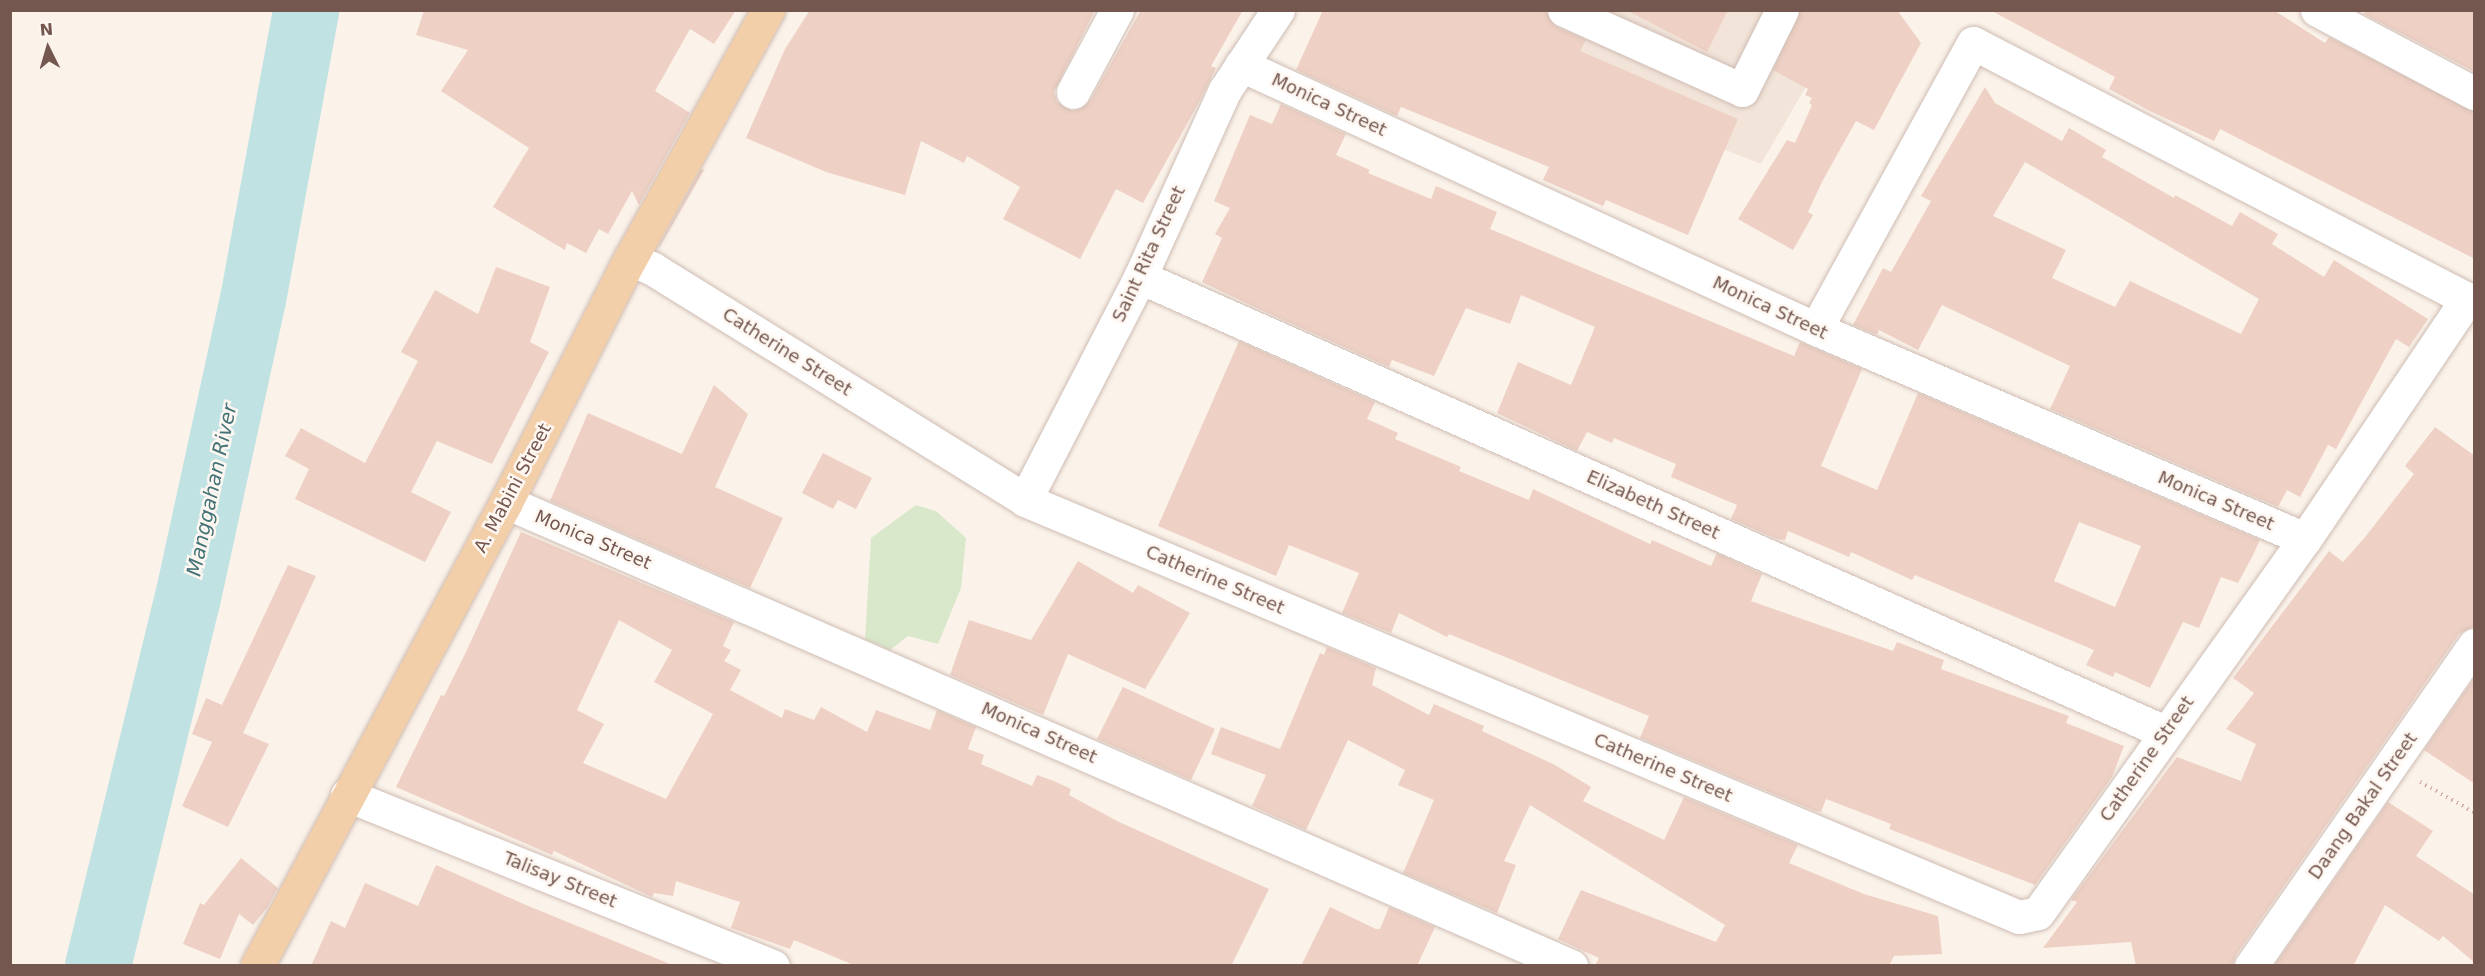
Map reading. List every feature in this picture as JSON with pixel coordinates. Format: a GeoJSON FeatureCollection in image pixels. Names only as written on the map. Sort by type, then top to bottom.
{"type":"FeatureCollection","features":[{"type":"Feature","properties":{"kind":"main road","name":"A. Mabini Street"},"geometry":{"type":"LineString","coordinates":[[257,966],[506,502],[630,259],[768,10]]}},
{"type":"Feature","properties":{"kind":"street"},"geometry":{"type":"LineString","coordinates":[[1073,92],[1117,10]]}},
{"type":"Feature","properties":{"kind":"street","name":"Saint Rita Street"},"geometry":{"type":"LineString","coordinates":[[1025,500],[1140,277],[1225,90],[1278,10]]}},
{"type":"Feature","properties":{"kind":"street"},"geometry":{"type":"LineString","coordinates":[[1564,10],[1742,90],[1782,10]]}},
{"type":"Feature","properties":{"kind":"street"},"geometry":{"type":"LineString","coordinates":[[2317,10],[2475,93]]}},
{"type":"Feature","properties":{"kind":"street","name":"Catherine Street"},"geometry":{"type":"LineString","coordinates":[[630,259],[653,269],[1025,500],[2019,917],[2037,913],[2305,539],[2467,299],[1972,42],[1816,329]]}},
{"type":"Feature","properties":{"kind":"street","name":"Monica Street"},"geometry":{"type":"LineString","coordinates":[[1241,65],[1816,329],[2305,539]]}},
{"type":"Feature","properties":{"kind":"street","name":"Elizabeth Street"},"geometry":{"type":"LineString","coordinates":[[1140,277],[2165,732]]}},
{"type":"Feature","properties":{"kind":"street","name":"Monica Street"},"geometry":{"type":"LineString","coordinates":[[506,502],[1571,966]]}},
{"type":"Feature","properties":{"kind":"street","name":"Daang Bakal Street"},"geometry":{"type":"LineString","coordinates":[[2251,966],[2475,645]]}},
{"type":"Feature","properties":{"kind":"street","name":"Talisay Street"},"geometry":{"type":"LineString","coordinates":[[347,795],[773,966]]}},
{"type":"Feature","properties":{"kind":"path"},"geometry":{"type":"LineString","coordinates":[[2391,767],[2475,812]]}},
{"type":"Feature","properties":{"kind":"shaded area"},"geometry":{"type":"Polygon","coordinates":[[[1450,11],[1850,11],[1761,164],[1437,35],[1450,11]]]}},
{"type":"Feature","properties":{"kind":"green space"},"geometry":{"type":"Polygon","coordinates":[[[916,505],[936,511],[966,538],[961,588],[938,644],[908,636],[890,650],[865,639],[871,538],[916,505]]]}},
{"type":"Feature","properties":{"kind":"building"},"geometry":{"type":"Polygon","coordinates":[[[424,10],[736,10],[714,44],[690,29],[655,91],[690,113],[639,205],[632,191],[608,234],[599,229],[586,253],[567,243],[565,250],[493,207],[529,148],[441,91],[468,50],[416,35],[424,10]]]}},
{"type":"Feature","properties":{"kind":"building"},"geometry":{"type":"Polygon","coordinates":[[[810,10],[1095,10],[1054,92],[1057,102],[1073,111],[1090,101],[1141,10],[1243,10],[1211,66],[1216,68],[1198,104],[1143,203],[1116,189],[1080,259],[1003,219],[1020,187],[967,156],[964,163],[921,141],[905,195],[826,172],[746,138],[785,49],[810,10]]]}},
{"type":"Feature","properties":{"kind":"building"},"geometry":{"type":"Polygon","coordinates":[[[1323,10],[1545,10],[1556,27],[1586,40],[1580,51],[1738,119],[1688,235],[1606,200],[1603,206],[1543,180],[1549,167],[1401,107],[1397,116],[1296,70],[1323,10]]]}},
{"type":"Feature","properties":{"kind":"building"},"geometry":{"type":"Polygon","coordinates":[[[1626,10],[1728,10],[1707,52],[1626,10]]]}},
{"type":"Feature","properties":{"kind":"building"},"geometry":{"type":"Polygon","coordinates":[[[1800,10],[1897,10],[1921,43],[1874,130],[1856,121],[1823,180],[1808,212],[1813,215],[1793,250],[1738,219],[1787,140],[1795,143],[1812,105],[1809,103],[1812,98],[1805,95],[1808,89],[1773,70],[1800,10]]]}},
{"type":"Feature","properties":{"kind":"building"},"geometry":{"type":"Polygon","coordinates":[[[1990,10],[2275,11],[2325,43],[2329,37],[2475,112],[2475,259],[2220,129],[2214,141],[2150,111],[2109,89],[2115,77],[1990,10]]]}},
{"type":"Feature","properties":{"kind":"building"},"geometry":{"type":"Polygon","coordinates":[[[2366,10],[2475,10],[2475,72],[2364,14],[2366,10]]]}},
{"type":"Feature","properties":{"kind":"building"},"geometry":{"type":"Polygon","coordinates":[[[1985,87],[1995,103],[2062,141],[2069,128],[2106,150],[2102,157],[2174,198],[2175,195],[2232,226],[2240,212],[2278,234],[2272,244],[2324,277],[2334,260],[2428,319],[2409,347],[2396,339],[2336,449],[2328,445],[2300,497],[2287,490],[2278,507],[2050,409],[2070,366],[1942,305],[1918,350],[1879,330],[1877,335],[1853,325],[1883,268],[1891,272],[1931,201],[1921,196],[1985,87]],[[2025,162],[1993,216],[2066,250],[2052,278],[2115,307],[2130,281],[2241,334],[2259,299],[2025,162]]]}},
{"type":"Feature","properties":{"kind":"building"},"geometry":{"type":"Polygon","coordinates":[[[1281,104],[1346,134],[1336,155],[1370,170],[1368,173],[1431,199],[1436,186],[1497,212],[1490,229],[1794,356],[1800,342],[1862,369],[1821,466],[1877,490],[1918,393],[2260,540],[2238,583],[2221,577],[2199,628],[2183,622],[2150,688],[2115,672],[2113,677],[2086,665],[2094,650],[1915,575],[1912,580],[1851,552],[1849,557],[1788,531],[1785,540],[1777,539],[1731,519],[1737,505],[1671,477],[1676,464],[1614,438],[1612,443],[1587,432],[1577,451],[1497,413],[1518,362],[1571,385],[1595,327],[1521,295],[1510,324],[1466,308],[1434,376],[1392,360],[1389,367],[1202,282],[1222,238],[1215,234],[1230,208],[1214,201],[1250,115],[1272,124],[1281,104]],[[2079,522],[2054,581],[2115,607],[2141,546],[2079,522]]]}},
{"type":"Feature","properties":{"kind":"building"},"geometry":{"type":"Polygon","coordinates":[[[701,169],[704,170],[659,248],[659,246],[701,169]]]}},
{"type":"Feature","properties":{"kind":"building"},"geometry":{"type":"Polygon","coordinates":[[[496,267],[550,287],[530,342],[549,352],[492,464],[437,441],[411,492],[451,512],[425,562],[295,499],[309,469],[285,456],[301,428],[365,463],[418,361],[401,352],[435,290],[478,314],[496,267]]]}},
{"type":"Feature","properties":{"kind":"building"},"geometry":{"type":"Polygon","coordinates":[[[1239,341],[1375,402],[1367,419],[1398,433],[1395,439],[1461,467],[1459,471],[1529,500],[1533,489],[1650,544],[1652,540],[1711,566],[1717,553],[1762,574],[1751,601],[1893,651],[1897,642],[1944,660],[1941,669],[2069,716],[2066,723],[2124,746],[2112,777],[2035,885],[1889,829],[1891,824],[1826,799],[1821,812],[1815,811],[1640,738],[1649,716],[1449,634],[1447,637],[1399,613],[1391,633],[1342,613],[1359,573],[1289,545],[1276,576],[1158,526],[1239,341]]]}},
{"type":"Feature","properties":{"kind":"building"},"geometry":{"type":"Polygon","coordinates":[[[714,385],[748,414],[715,487],[783,518],[750,588],[550,501],[588,413],[682,454],[714,385]]]}},
{"type":"Feature","properties":{"kind":"building"},"geometry":{"type":"Polygon","coordinates":[[[2435,427],[2475,456],[2475,626],[2459,634],[2236,955],[2232,966],[2136,966],[2131,942],[2043,948],[2077,902],[2071,900],[2177,757],[2241,781],[2256,744],[2226,729],[2254,693],[2233,678],[2329,551],[2343,562],[2366,536],[2414,474],[2405,466],[2435,427]]]}},
{"type":"Feature","properties":{"kind":"building"},"geometry":{"type":"Polygon","coordinates":[[[823,453],[872,478],[856,509],[838,500],[833,509],[802,493],[823,453]]]}},
{"type":"Feature","properties":{"kind":"building"},"geometry":{"type":"Polygon","coordinates":[[[521,532],[734,622],[723,646],[731,650],[724,661],[741,670],[730,690],[782,718],[785,709],[814,720],[821,707],[867,732],[876,710],[930,730],[937,710],[976,727],[968,749],[984,755],[981,764],[1032,786],[1037,775],[1054,781],[1071,789],[1069,795],[1119,822],[1269,889],[1231,966],[856,966],[794,940],[790,949],[731,928],[740,902],[676,881],[673,896],[654,893],[652,897],[554,851],[552,855],[396,787],[441,695],[444,696],[521,532]],[[619,620],[577,710],[604,724],[583,763],[666,799],[713,714],[654,682],[672,650],[619,620]]]}},
{"type":"Feature","properties":{"kind":"building"},"geometry":{"type":"Polygon","coordinates":[[[1078,561],[1133,593],[1138,585],[1190,613],[1145,689],[1068,654],[1043,715],[950,675],[969,620],[1031,640],[1078,561]]]}},
{"type":"Feature","properties":{"kind":"building"},"geometry":{"type":"Polygon","coordinates":[[[288,565],[316,576],[243,733],[269,744],[228,827],[182,806],[212,742],[192,734],[206,698],[222,705],[288,565]]]}},
{"type":"Feature","properties":{"kind":"building"},"geometry":{"type":"Polygon","coordinates":[[[1327,647],[1376,668],[1372,685],[1429,715],[1434,704],[1484,726],[1482,731],[1555,765],[1591,787],[1583,801],[1664,840],[1684,797],[1798,845],[1789,863],[1864,894],[1938,916],[1942,954],[1894,956],[1889,966],[1595,966],[1599,958],[1558,939],[1581,890],[1716,942],[1725,925],[1530,805],[1504,861],[1516,865],[1497,913],[1403,873],[1434,800],[1398,785],[1405,770],[1348,740],[1306,830],[1252,806],[1266,775],[1211,754],[1221,727],[1280,749],[1320,653],[1324,655],[1327,647]]]}},
{"type":"Feature","properties":{"kind":"building"},"geometry":{"type":"Polygon","coordinates":[[[2475,677],[2475,784],[2424,750],[2475,677]]]}},
{"type":"Feature","properties":{"kind":"building"},"geometry":{"type":"Polygon","coordinates":[[[1123,687],[1215,729],[1191,780],[1097,739],[1123,687]]]}},
{"type":"Feature","properties":{"kind":"building"},"geometry":{"type":"Polygon","coordinates":[[[2388,802],[2433,831],[2416,856],[2475,895],[2475,963],[2443,936],[2439,941],[2385,905],[2353,966],[2274,966],[2388,802]]]}},
{"type":"Feature","properties":{"kind":"building"},"geometry":{"type":"Polygon","coordinates":[[[241,858],[278,888],[267,908],[253,925],[239,914],[220,959],[183,944],[200,903],[204,905],[241,858]]]}},
{"type":"Feature","properties":{"kind":"building"},"geometry":{"type":"Polygon","coordinates":[[[436,865],[526,905],[675,966],[311,966],[331,921],[345,928],[365,883],[418,906],[436,865]]]}},
{"type":"Feature","properties":{"kind":"building"},"geometry":{"type":"Polygon","coordinates":[[[1330,907],[1376,929],[1380,929],[1389,907],[1435,927],[1417,966],[1301,966],[1330,907]]]}},
{"type":"Feature","properties":{"kind":"waterway","name":"Manggahan River"},"geometry":{"type":"LineString","coordinates":[[98,966],[187,602],[253,300],[306,10]]}}]}
